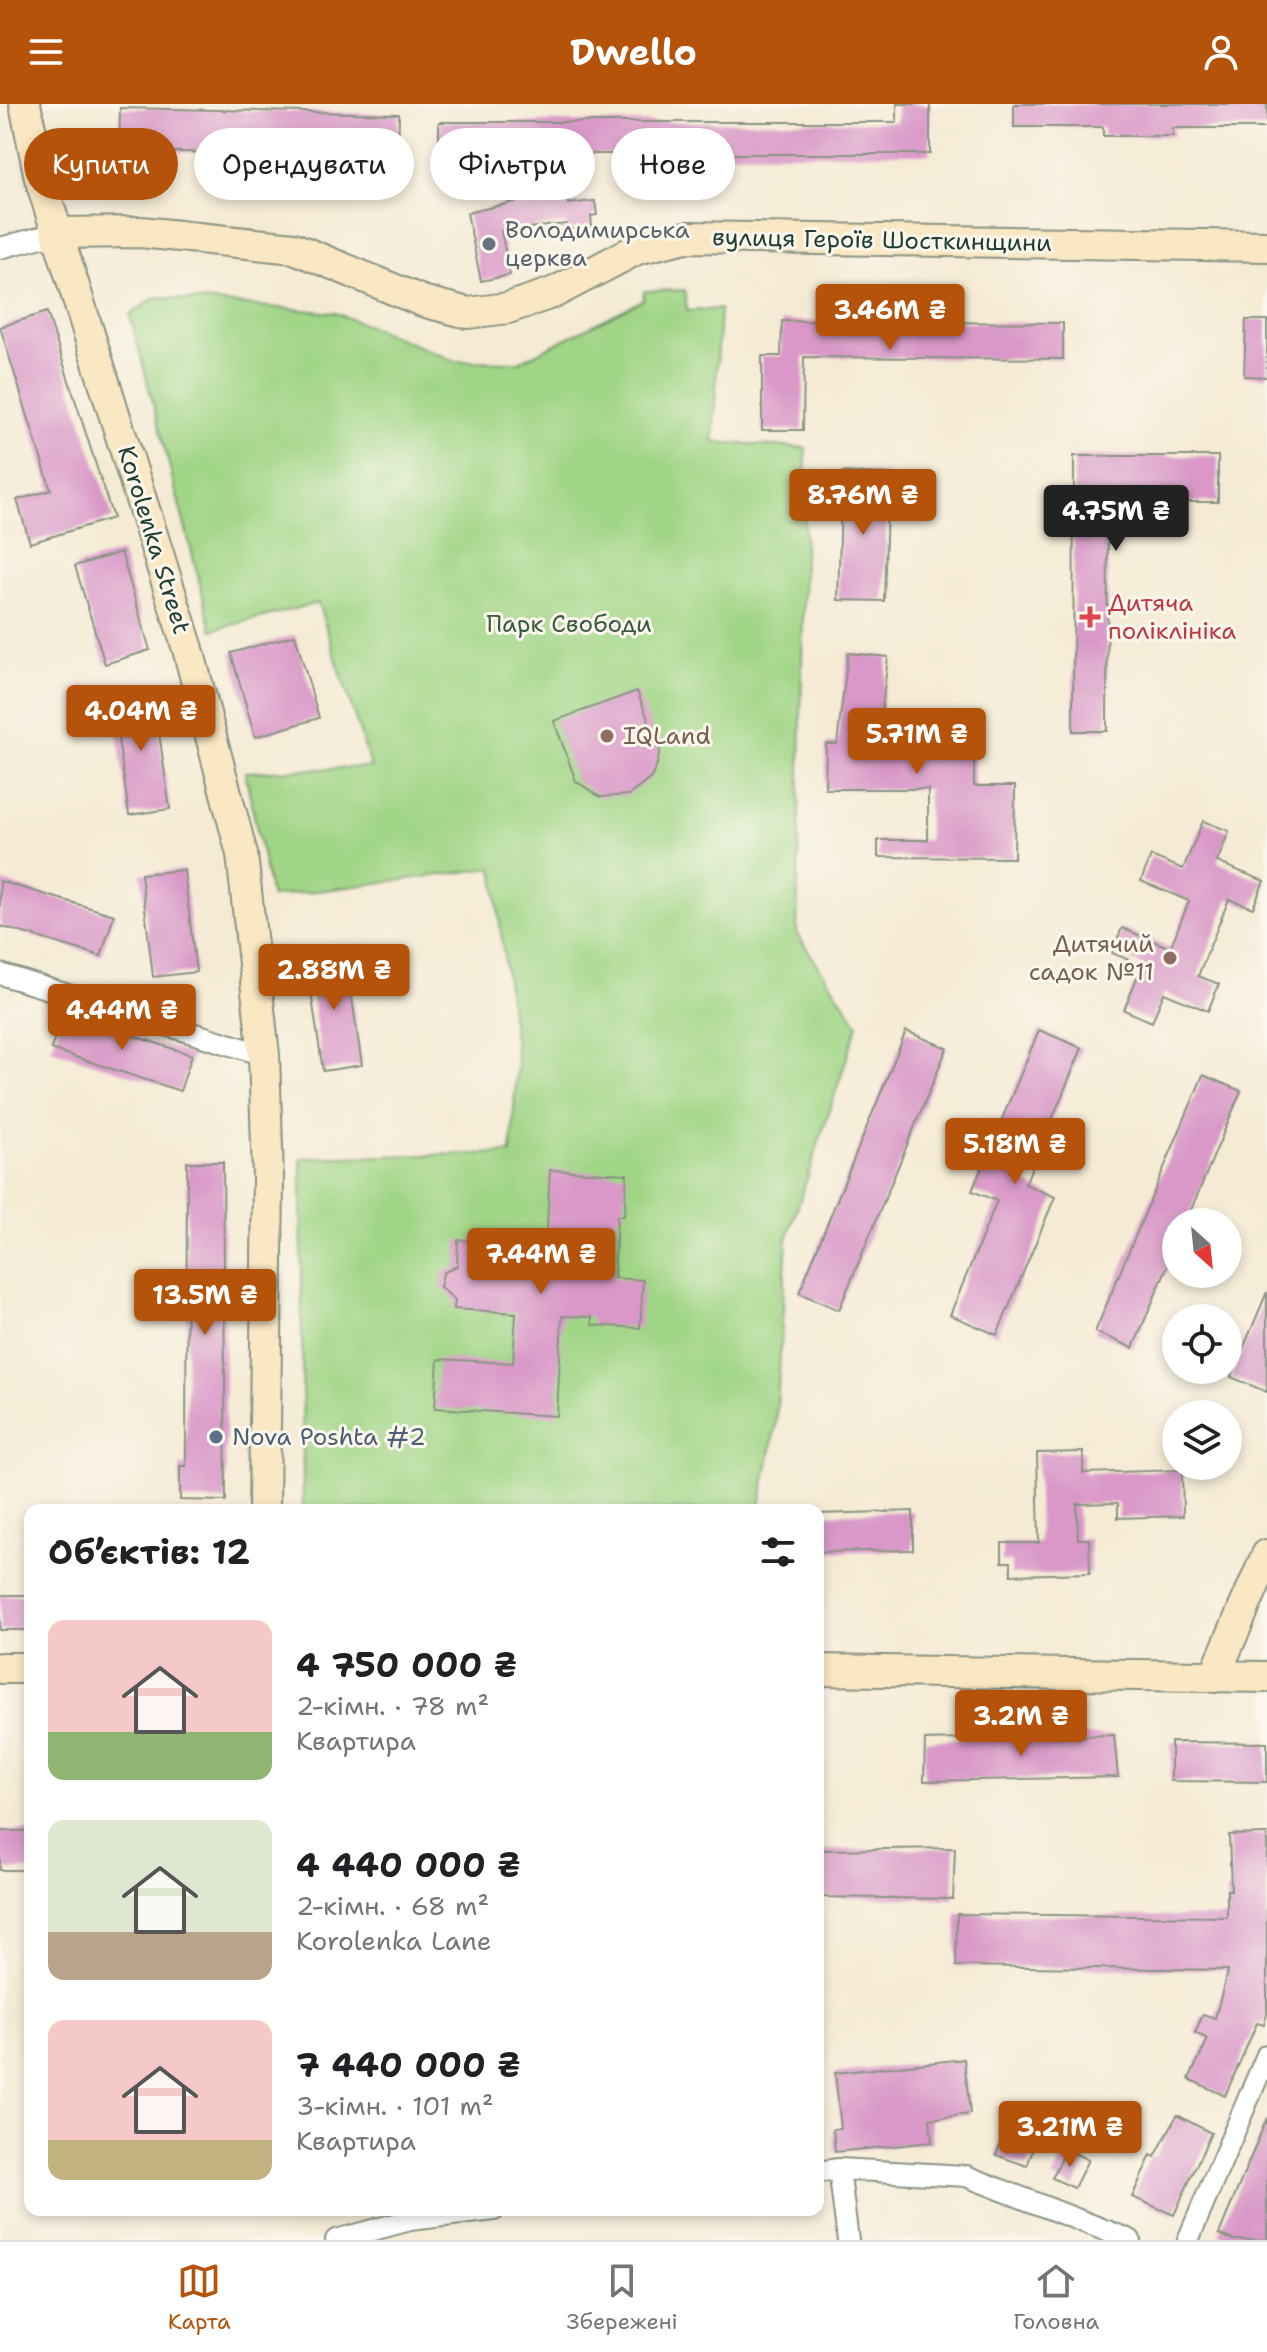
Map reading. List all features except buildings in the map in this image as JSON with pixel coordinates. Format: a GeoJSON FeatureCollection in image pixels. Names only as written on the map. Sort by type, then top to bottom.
{"type":"FeatureCollection","features":[{"type":"Feature","properties":{"kind":"main road","name":"Korolenka Street"},"geometry":{"type":"LineString","coordinates":[[25,104],[40,178],[168,584],[242,854],[264,1055],[268,1178],[264,1504]]}},
{"type":"Feature","properties":{"kind":"main road","name":"вулиця Героїв Шосткинщини"},"geometry":{"type":"LineString","coordinates":[[57,233],[141,232],[294,248],[422,301],[468,313],[508,308],[555,292],[637,249],[686,237],[1267,246]]}},
{"type":"Feature","properties":{"kind":"main road"},"geometry":{"type":"LineString","coordinates":[[1214,1677],[1267,1555]]}},
{"type":"Feature","properties":{"kind":"main road"},"geometry":{"type":"LineString","coordinates":[[0,1668],[24,1668]]}},
{"type":"Feature","properties":{"kind":"main road"},"geometry":{"type":"LineString","coordinates":[[824,1670],[1267,1677]]}},
{"type":"Feature","properties":{"kind":"street","name":"вулиця Героїв Шосткинщини"},"geometry":{"type":"LineString","coordinates":[[0,248],[57,233]]}},
{"type":"Feature","properties":{"kind":"street"},"geometry":{"type":"LineString","coordinates":[[0,974],[264,1055]]}},
{"type":"Feature","properties":{"kind":"street"},"geometry":{"type":"LineString","coordinates":[[1190,2239],[1267,2055]]}},
{"type":"Feature","properties":{"kind":"street"},"geometry":{"type":"LineString","coordinates":[[839,2169],[848,2240]]}},
{"type":"Feature","properties":{"kind":"street"},"geometry":{"type":"LineString","coordinates":[[824,2171],[839,2169],[966,2176],[1130,2240]]}},
{"type":"Feature","properties":{"kind":"street"},"geometry":{"type":"LineString","coordinates":[[336,2240],[405,2216]]}},
{"type":"Feature","properties":{"kind":"street"},"geometry":{"type":"LineString","coordinates":[[408,2216],[417,2240]]}},
{"type":"Feature","properties":{"kind":"green space","name":"Парк Свободи"},"geometry":{"type":"Polygon","coordinates":[[[685,290],[687,311],[720,309],[713,442],[806,448],[797,934],[858,1024],[787,1239],[776,1424],[760,1504],[303,1504],[301,1158],[511,1153],[517,1062],[493,868],[271,897],[245,772],[371,767],[318,603],[212,630],[130,315],[156,297],[336,313],[455,361],[519,362],[643,300],[644,291],[685,290]]]}},
{"type":"Feature","properties":{"kind":"place","name":"Володимирська церква"},"geometry":{"type":"Point","coordinates":[489,244]}},
{"type":"Feature","properties":{"kind":"place","name":"Дитяча поліклініка"},"geometry":{"type":"Point","coordinates":[1090,617]}},
{"type":"Feature","properties":{"kind":"place","name":"IQLand"},"geometry":{"type":"Point","coordinates":[607,736]}},
{"type":"Feature","properties":{"kind":"place","name":"Дитячий садок №11"},"geometry":{"type":"Point","coordinates":[1170,958]}},
{"type":"Feature","properties":{"kind":"place","name":"Nova Poshta #2"},"geometry":{"type":"Point","coordinates":[216,1437]}}]}
